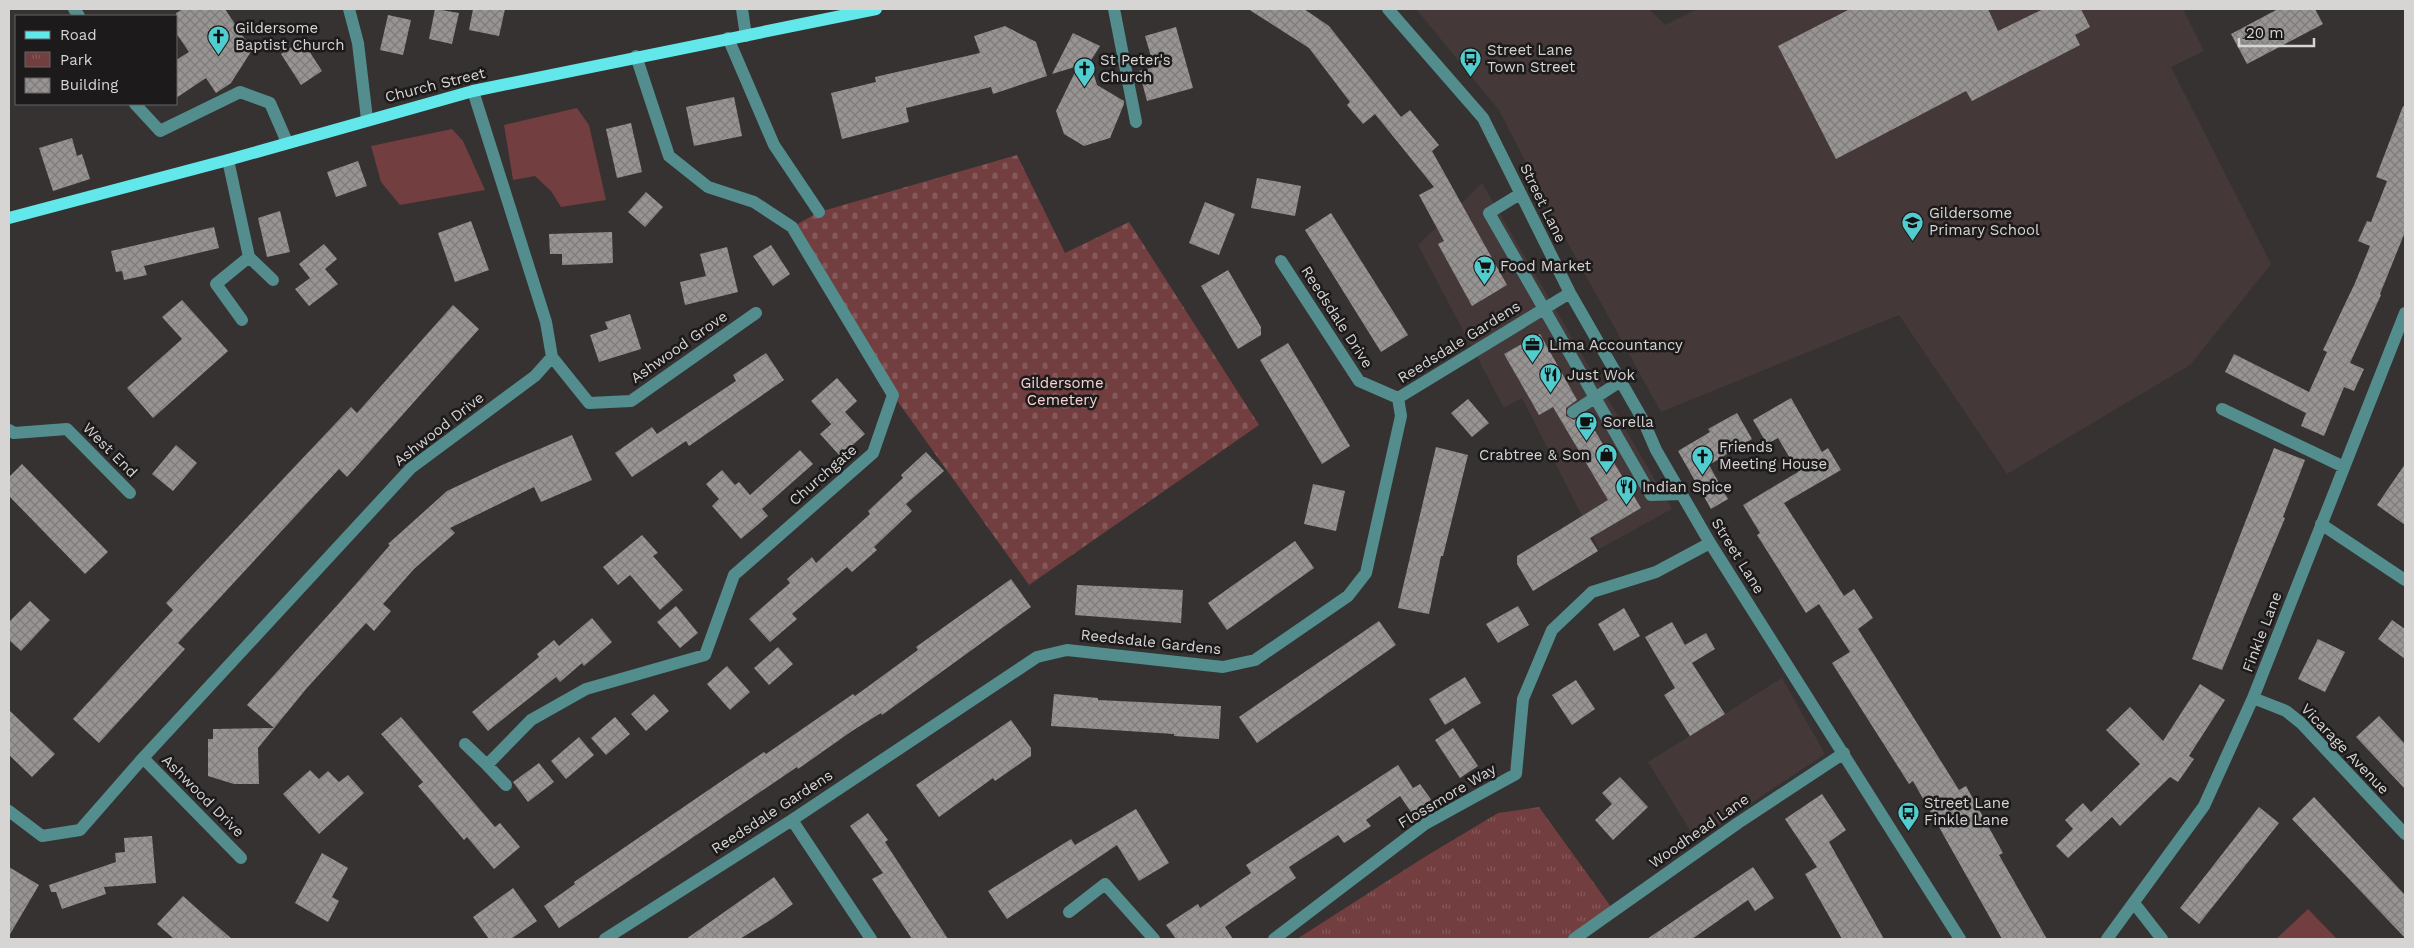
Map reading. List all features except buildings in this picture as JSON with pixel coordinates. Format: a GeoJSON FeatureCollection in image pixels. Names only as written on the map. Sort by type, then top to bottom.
{"type":"FeatureCollection","features":[{"type":"Feature","properties":{"kind":"main road","name":"Church Street"},"geometry":{"type":"LineString","coordinates":[[9,218],[228,160],[367,119],[473,91],[636,56],[746,36],[876,9]]}},
{"type":"Feature","properties":{"kind":"street"},"geometry":{"type":"LineString","coordinates":[[349,9],[358,43],[367,119]]}},
{"type":"Feature","properties":{"kind":"street"},"geometry":{"type":"LineString","coordinates":[[742,9],[746,36]]}},
{"type":"Feature","properties":{"kind":"street"},"geometry":{"type":"LineString","coordinates":[[1114,9],[1136,122]]}},
{"type":"Feature","properties":{"kind":"street","name":"Street Lane"},"geometry":{"type":"LineString","coordinates":[[1388,9],[1483,118],[1570,293],[1621,381],[1710,543],[1960,939]]}},
{"type":"Feature","properties":{"kind":"street"},"geometry":{"type":"LineString","coordinates":[[728,38],[774,144],[819,212]]}},
{"type":"Feature","properties":{"kind":"street","name":"Churchgate"},"geometry":{"type":"LineString","coordinates":[[487,765],[531,720],[586,689],[706,655],[734,575],[873,453],[894,395],[792,227],[754,202],[708,187],[668,156],[636,56]]}},
{"type":"Feature","properties":{"kind":"street"},"geometry":{"type":"LineString","coordinates":[[473,91],[546,322],[552,357]]}},
{"type":"Feature","properties":{"kind":"street"},"geometry":{"type":"LineString","coordinates":[[136,105],[160,131],[240,92],[270,104],[287,142]]}},
{"type":"Feature","properties":{"kind":"street"},"geometry":{"type":"LineString","coordinates":[[228,160],[249,257],[273,280]]}},
{"type":"Feature","properties":{"kind":"street"},"geometry":{"type":"LineString","coordinates":[[1520,194],[1489,213],[1651,495],[1682,494]]}},
{"type":"Feature","properties":{"kind":"street"},"geometry":{"type":"LineString","coordinates":[[242,320],[216,284],[249,257]]}},
{"type":"Feature","properties":{"kind":"street","name":"Reedsdale Drive"},"geometry":{"type":"LineString","coordinates":[[1281,261],[1359,381],[1398,398]]}},
{"type":"Feature","properties":{"kind":"street","name":"Reedsdale Gardens"},"geometry":{"type":"LineString","coordinates":[[605,939],[792,820],[1037,656],[1067,650],[1223,667],[1255,660],[1348,596],[1366,573],[1401,416],[1398,398],[1570,293]]}},
{"type":"Feature","properties":{"kind":"street","name":"Ashwood Grove"},"geometry":{"type":"LineString","coordinates":[[552,357],[589,403],[631,401],[756,313]]}},
{"type":"Feature","properties":{"kind":"street","name":"Finkle Lane"},"geometry":{"type":"LineString","coordinates":[[2107,939],[2204,806],[2253,698],[2405,313]]}},
{"type":"Feature","properties":{"kind":"street","name":"Ashwood Drive"},"geometry":{"type":"LineString","coordinates":[[9,812],[42,836],[80,830],[142,758],[411,468],[535,376],[552,357]]}},
{"type":"Feature","properties":{"kind":"street"},"geometry":{"type":"LineString","coordinates":[[1573,412],[1621,381]]}},
{"type":"Feature","properties":{"kind":"street"},"geometry":{"type":"LineString","coordinates":[[2222,409],[2344,467]]}},
{"type":"Feature","properties":{"kind":"street","name":"West End"},"geometry":{"type":"LineString","coordinates":[[9,430],[14,433],[67,429],[130,493]]}},
{"type":"Feature","properties":{"kind":"street"},"geometry":{"type":"LineString","coordinates":[[2322,524],[2405,580]]}},
{"type":"Feature","properties":{"kind":"street","name":"Flossmore Way"},"geometry":{"type":"LineString","coordinates":[[1274,939],[1425,824],[1516,774],[1523,699],[1552,630],[1592,592],[1656,572],[1710,543]]}},
{"type":"Feature","properties":{"kind":"street","name":"Vicarage Avenue"},"geometry":{"type":"LineString","coordinates":[[2253,698],[2286,711],[2301,723],[2405,834]]}},
{"type":"Feature","properties":{"kind":"street"},"geometry":{"type":"LineString","coordinates":[[465,744],[506,785]]}},
{"type":"Feature","properties":{"kind":"street","name":"Woodhead Lane"},"geometry":{"type":"LineString","coordinates":[[1574,939],[1738,823],[1844,754]]}},
{"type":"Feature","properties":{"kind":"street","name":"Ashwood Drive"},"geometry":{"type":"LineString","coordinates":[[142,758],[241,858]]}},
{"type":"Feature","properties":{"kind":"street"},"geometry":{"type":"LineString","coordinates":[[792,820],[871,939]]}},
{"type":"Feature","properties":{"kind":"street"},"geometry":{"type":"LineString","coordinates":[[1069,912],[1105,884],[1154,939]]}},
{"type":"Feature","properties":{"kind":"street"},"geometry":{"type":"LineString","coordinates":[[2134,903],[2162,939]]}},
{"type":"Feature","properties":{"kind":"shaded area","name":"Gildersome Primary School"},"geometry":{"type":"Polygon","coordinates":[[[1416,9],[1649,9],[1665,25],[1697,9],[2183,9],[2204,51],[2171,67],[2271,264],[2190,365],[2007,474],[1899,315],[1661,412],[1554,218],[1499,110],[1416,9]]]}},
{"type":"Feature","properties":{"kind":"shaded area"},"geometry":{"type":"Polygon","coordinates":[[[1482,183],[1672,509],[1599,549],[1522,398],[1504,408],[1418,245],[1482,183]]]}},
{"type":"Feature","properties":{"kind":"shaded area"},"geometry":{"type":"Polygon","coordinates":[[[1782,678],[1825,754],[1696,840],[1648,762],[1782,678]]]}},
{"type":"Feature","properties":{"kind":"green space"},"geometry":{"type":"Polygon","coordinates":[[[577,108],[589,125],[606,200],[561,207],[551,191],[535,176],[513,180],[504,125],[577,108]]]}},
{"type":"Feature","properties":{"kind":"green space"},"geometry":{"type":"Polygon","coordinates":[[[452,129],[463,141],[485,190],[400,205],[381,182],[371,146],[452,129]]]}},
{"type":"Feature","properties":{"kind":"green space","name":"Gildersome Cemetery"},"geometry":{"type":"Polygon","coordinates":[[[1017,155],[1065,253],[1129,222],[1259,425],[1029,585],[893,395],[792,227],[819,212],[1017,155]]]}},
{"type":"Feature","properties":{"kind":"green space"},"geometry":{"type":"Polygon","coordinates":[[[1539,807],[1614,911],[1574,939],[1297,939],[1423,858],[1498,813],[1539,807]]]}},
{"type":"Feature","properties":{"kind":"green space"},"geometry":{"type":"Polygon","coordinates":[[[2308,909],[2337,939],[2276,939],[2308,909]]]}},
{"type":"Feature","properties":{"kind":"place","name":"Gildersome Baptist Church"},"geometry":{"type":"Point","coordinates":[219,56]}},
{"type":"Feature","properties":{"kind":"place","name":"Street Lane Town Street"},"geometry":{"type":"Point","coordinates":[1471,78]}},
{"type":"Feature","properties":{"kind":"place","name":"St Peter's Church"},"geometry":{"type":"Point","coordinates":[1084,88]}},
{"type":"Feature","properties":{"kind":"place","name":"Gildersome Primary School"},"geometry":{"type":"Point","coordinates":[1913,241]}},
{"type":"Feature","properties":{"kind":"place","name":"Food Market"},"geometry":{"type":"Point","coordinates":[1484,285]}},
{"type":"Feature","properties":{"kind":"place","name":"Lima Accountancy"},"geometry":{"type":"Point","coordinates":[1533,364]}},
{"type":"Feature","properties":{"kind":"place","name":"Just Wok"},"geometry":{"type":"Point","coordinates":[1551,394]}},
{"type":"Feature","properties":{"kind":"place","name":"Sorella"},"geometry":{"type":"Point","coordinates":[1587,441]}},
{"type":"Feature","properties":{"kind":"place","name":"Crabtree & Son"},"geometry":{"type":"Point","coordinates":[1606,474]}},
{"type":"Feature","properties":{"kind":"place","name":"Friends Meeting House"},"geometry":{"type":"Point","coordinates":[1703,475]}},
{"type":"Feature","properties":{"kind":"place","name":"Indian Spice"},"geometry":{"type":"Point","coordinates":[1626,506]}},
{"type":"Feature","properties":{"kind":"place","name":"Street Lane Finkle Lane"},"geometry":{"type":"Point","coordinates":[1908,831]}}]}
